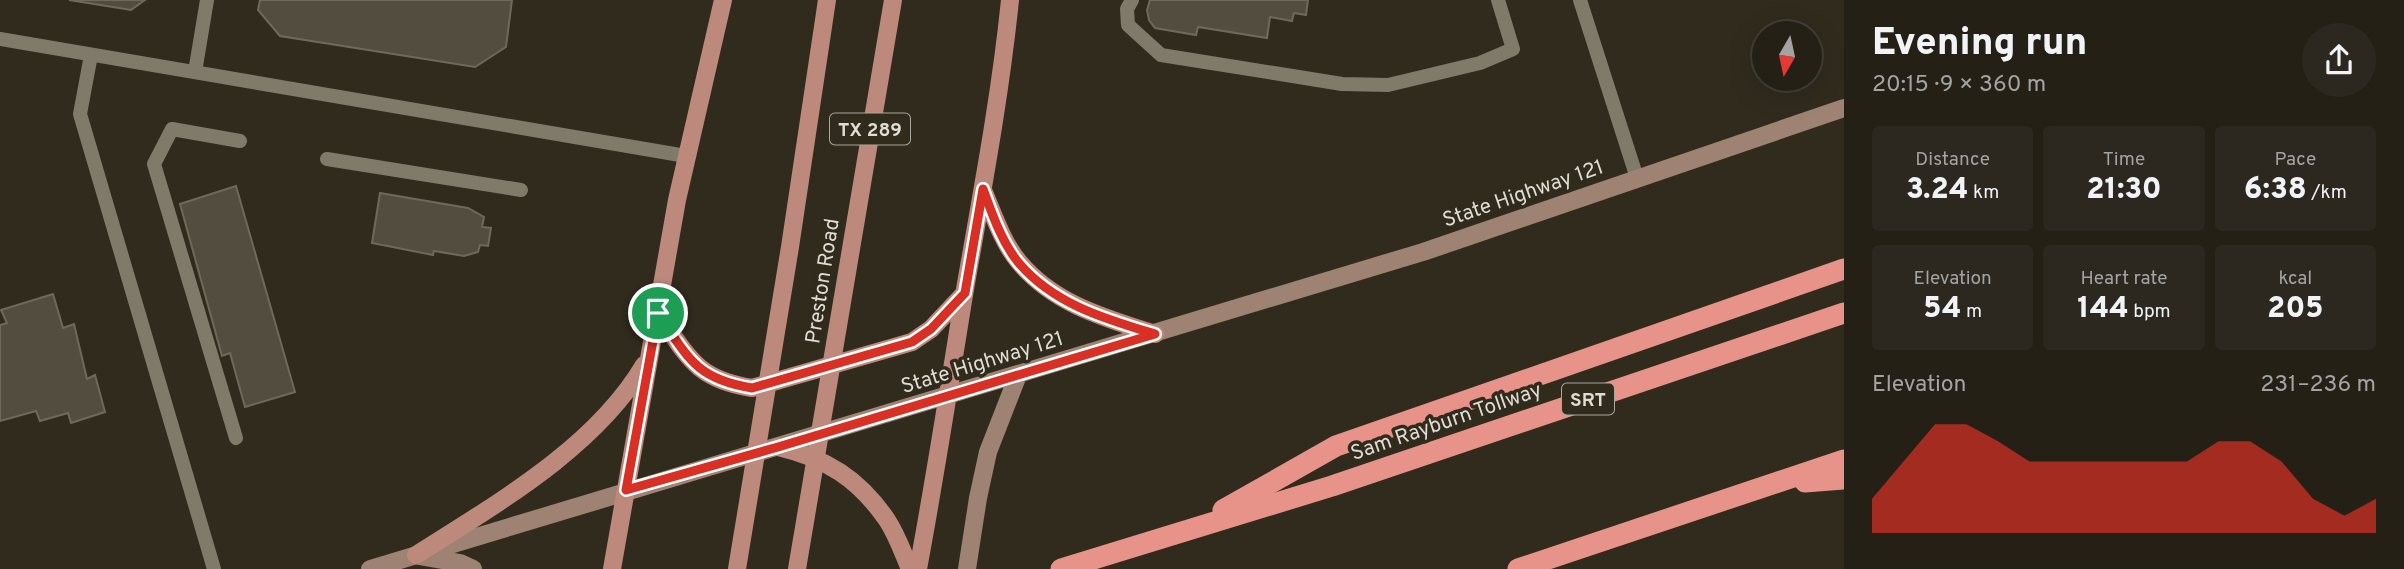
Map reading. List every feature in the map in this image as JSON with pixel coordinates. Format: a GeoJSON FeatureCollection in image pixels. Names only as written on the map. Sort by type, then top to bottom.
{"type":"FeatureCollection","features":[{"type":"Feature","properties":{"kind":"highway"},"geometry":{"type":"LineString","coordinates":[[1184,531],[1336,446],[1844,269]]}},
{"type":"Feature","properties":{"kind":"highway","name":"Sam Rayburn Tollway"},"geometry":{"type":"LineString","coordinates":[[1061,569],[1332,486],[1844,313]]}},
{"type":"Feature","properties":{"kind":"highway"},"geometry":{"type":"LineString","coordinates":[[1518,569],[1779,484],[1844,460]]}},
{"type":"Feature","properties":{"kind":"highway"},"geometry":{"type":"LineString","coordinates":[[1779,484],[1844,479]]}},
{"type":"Feature","properties":{"kind":"main road"},"geometry":{"type":"LineString","coordinates":[[612,569],[686,156],[723,0]]}},
{"type":"Feature","properties":{"kind":"main road","name":"Preston Road"},"geometry":{"type":"LineString","coordinates":[[737,569],[827,0]]}},
{"type":"Feature","properties":{"kind":"main road","name":"Preston Road"},"geometry":{"type":"LineString","coordinates":[[797,569],[892,0]]}},
{"type":"Feature","properties":{"kind":"main road"},"geometry":{"type":"LineString","coordinates":[[918,569],[940,453],[947,396],[1002,73],[1010,0]]}},
{"type":"Feature","properties":{"kind":"main road","name":"State Highway 121"},"geometry":{"type":"LineString","coordinates":[[370,569],[1423,252],[1844,108]]}},
{"type":"Feature","properties":{"kind":"main road"},"geometry":{"type":"LineString","coordinates":[[983,189],[998,227],[1017,261],[1042,285],[1074,305],[1101,317],[1155,334]]}},
{"type":"Feature","properties":{"kind":"main road"},"geometry":{"type":"LineString","coordinates":[[658,313],[686,354],[708,376],[729,384],[752,388],[912,342],[931,329],[965,293]]}},
{"type":"Feature","properties":{"kind":"main road"},"geometry":{"type":"LineString","coordinates":[[416,555],[520,487],[586,435],[631,387],[651,353]]}},
{"type":"Feature","properties":{"kind":"main road"},"geometry":{"type":"LineString","coordinates":[[967,569],[988,452],[1018,375]]}},
{"type":"Feature","properties":{"kind":"main road"},"geometry":{"type":"LineString","coordinates":[[778,447],[807,454],[841,471],[867,495],[888,522],[910,569]]}},
{"type":"Feature","properties":{"kind":"main road"},"geometry":{"type":"LineString","coordinates":[[416,555],[460,563],[473,569]]}},
{"type":"Feature","properties":{"kind":"lane"},"geometry":{"type":"LineString","coordinates":[[195,72],[207,0]]}},
{"type":"Feature","properties":{"kind":"lane"},"geometry":{"type":"LineString","coordinates":[[1132,0],[1127,9],[1128,25],[1161,55],[1342,84],[1388,85],[1480,63],[1513,49],[1498,0]]}},
{"type":"Feature","properties":{"kind":"lane"},"geometry":{"type":"LineString","coordinates":[[1580,0],[1637,178]]}},
{"type":"Feature","properties":{"kind":"lane"},"geometry":{"type":"LineString","coordinates":[[0,39],[686,156]]}},
{"type":"Feature","properties":{"kind":"lane"},"geometry":{"type":"LineString","coordinates":[[91,55],[80,114],[214,569]]}},
{"type":"Feature","properties":{"kind":"lane"},"geometry":{"type":"LineString","coordinates":[[236,438],[154,164],[172,129],[240,141]]}},
{"type":"Feature","properties":{"kind":"lane"},"geometry":{"type":"LineString","coordinates":[[327,159],[521,190]]}},
{"type":"Feature","properties":{"kind":"building"},"geometry":{"type":"Polygon","coordinates":[[[69,0],[145,0],[131,10],[69,0]]]}},
{"type":"Feature","properties":{"kind":"building"},"geometry":{"type":"Polygon","coordinates":[[[260,0],[512,0],[506,47],[475,67],[280,36],[258,10],[260,0]]]}},
{"type":"Feature","properties":{"kind":"building"},"geometry":{"type":"Polygon","coordinates":[[[1150,0],[1308,0],[1306,15],[1294,13],[1292,21],[1270,17],[1267,38],[1198,27],[1196,35],[1155,28],[1149,20],[1147,10],[1150,0]]]}},
{"type":"Feature","properties":{"kind":"building"},"geometry":{"type":"Polygon","coordinates":[[[236,186],[295,392],[245,407],[230,353],[222,356],[180,204],[236,186]]]}},
{"type":"Feature","properties":{"kind":"building"},"geometry":{"type":"Polygon","coordinates":[[[380,193],[468,208],[484,217],[482,227],[491,228],[488,246],[480,245],[478,252],[464,256],[434,251],[433,255],[372,243],[380,193]]]}},
{"type":"Feature","properties":{"kind":"building"},"geometry":{"type":"Polygon","coordinates":[[[53,294],[63,328],[74,324],[87,379],[95,375],[105,412],[71,423],[68,413],[40,421],[36,411],[0,421],[0,325],[7,323],[1,310],[53,294]]]}},
{"type":"Feature","properties":{"kind":"route"},"geometry":{"type":"LineString","coordinates":[[983,189],[998,227],[1017,261],[1042,285],[1055,295],[1101,317],[1155,334],[626,490],[658,313],[686,354],[708,376],[729,384],[752,388],[912,342],[931,329],[965,293],[983,189]]}}]}
